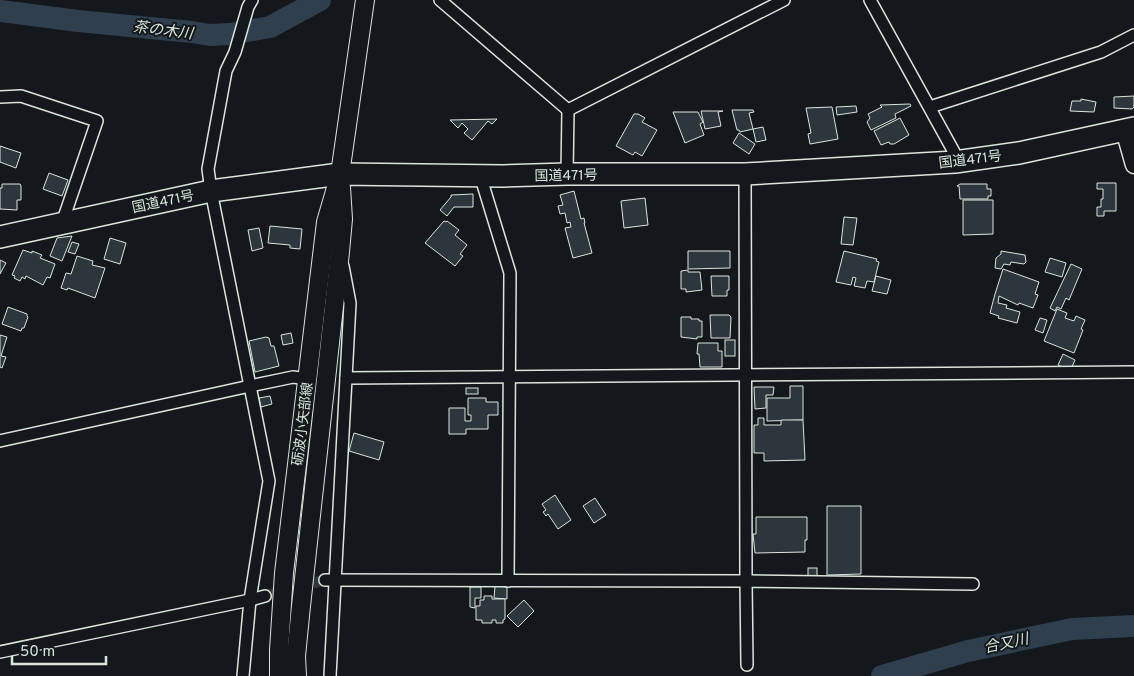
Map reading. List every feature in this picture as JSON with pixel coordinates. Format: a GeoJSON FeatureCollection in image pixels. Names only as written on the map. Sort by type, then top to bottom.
{"type":"FeatureCollection","features":[{"type":"Feature","properties":{"kind":"highway","name":"国道471号"},"geometry":{"type":"LineString","coordinates":[[0,237],[211,191],[340,174],[480,176],[745,174],[955,162],[1019,154],[1129,129]]}},
{"type":"Feature","properties":{"kind":"main road","name":"砺波小矢部線"},"geometry":{"type":"LineString","coordinates":[[280,676],[279,650],[284,573],[326,222],[340,174],[365,0]]}},
{"type":"Feature","properties":{"kind":"main road","name":"砺波小矢部線"},"geometry":{"type":"LineString","coordinates":[[297,676],[296,656],[303,586],[343,219],[340,174]]}},
{"type":"Feature","properties":{"kind":"street"},"geometry":{"type":"LineString","coordinates":[[243,676],[250,600],[269,481],[208,169],[226,71],[235,52],[248,7],[252,0]]}},
{"type":"Feature","properties":{"kind":"street"},"geometry":{"type":"LineString","coordinates":[[568,110],[784,0]]}},
{"type":"Feature","properties":{"kind":"street"},"geometry":{"type":"LineString","coordinates":[[870,0],[954,152],[955,162]]}},
{"type":"Feature","properties":{"kind":"street"},"geometry":{"type":"LineString","coordinates":[[445,2],[568,110],[567,174]]}},
{"type":"Feature","properties":{"kind":"street"},"geometry":{"type":"LineString","coordinates":[[930,107],[1102,52],[1134,35]]}},
{"type":"Feature","properties":{"kind":"street"},"geometry":{"type":"LineString","coordinates":[[0,97],[21,96],[97,121],[62,223]]}},
{"type":"Feature","properties":{"kind":"street"},"geometry":{"type":"LineString","coordinates":[[1129,129],[1134,164]]}},
{"type":"Feature","properties":{"kind":"street"},"geometry":{"type":"LineString","coordinates":[[745,174],[746,664]]}},
{"type":"Feature","properties":{"kind":"street"},"geometry":{"type":"LineString","coordinates":[[480,176],[510,273],[508,581]]}},
{"type":"Feature","properties":{"kind":"street"},"geometry":{"type":"LineString","coordinates":[[330,676],[330,580],[350,303],[340,252]]}},
{"type":"Feature","properties":{"kind":"street"},"geometry":{"type":"LineString","coordinates":[[346,378],[1134,372]]}},
{"type":"Feature","properties":{"kind":"street"},"geometry":{"type":"LineString","coordinates":[[0,441],[293,377],[308,379]]}},
{"type":"Feature","properties":{"kind":"street"},"geometry":{"type":"LineString","coordinates":[[330,580],[746,581],[973,584]]}},
{"type":"Feature","properties":{"kind":"street"},"geometry":{"type":"LineString","coordinates":[[0,652],[265,596]]}},
{"type":"Feature","properties":{"kind":"building"},"geometry":{"type":"Polygon","coordinates":[[[1134,96],[1134,107],[1132,109],[1114,108],[1114,97],[1134,96]]]}},
{"type":"Feature","properties":{"kind":"building"},"geometry":{"type":"Polygon","coordinates":[[[1081,99],[1096,102],[1094,112],[1070,111],[1072,101],[1081,101],[1081,99]]]}},
{"type":"Feature","properties":{"kind":"building"},"geometry":{"type":"Polygon","coordinates":[[[910,104],[911,106],[895,114],[896,118],[871,130],[867,122],[870,118],[868,114],[882,107],[880,105],[910,104]]]}},
{"type":"Feature","properties":{"kind":"building"},"geometry":{"type":"Polygon","coordinates":[[[856,106],[857,112],[837,115],[836,107],[856,106]]]}},
{"type":"Feature","properties":{"kind":"building"},"geometry":{"type":"Polygon","coordinates":[[[832,107],[838,139],[810,144],[808,134],[811,133],[806,108],[832,107]]]}},
{"type":"Feature","properties":{"kind":"building"},"geometry":{"type":"Polygon","coordinates":[[[732,110],[753,110],[754,112],[749,113],[753,129],[740,132],[737,130],[732,110]]]}},
{"type":"Feature","properties":{"kind":"building"},"geometry":{"type":"Polygon","coordinates":[[[701,111],[723,111],[718,112],[721,126],[705,129],[701,111]]]}},
{"type":"Feature","properties":{"kind":"building"},"geometry":{"type":"Polygon","coordinates":[[[673,112],[698,112],[703,122],[700,124],[704,135],[685,143],[673,112]]]}},
{"type":"Feature","properties":{"kind":"building"},"geometry":{"type":"Polygon","coordinates":[[[634,114],[645,118],[642,122],[657,130],[642,156],[635,152],[633,155],[616,146],[634,114]]]}},
{"type":"Feature","properties":{"kind":"building"},"geometry":{"type":"Polygon","coordinates":[[[900,118],[909,135],[894,144],[889,142],[881,145],[874,131],[900,118]]]}},
{"type":"Feature","properties":{"kind":"building"},"geometry":{"type":"Polygon","coordinates":[[[497,119],[492,124],[488,121],[472,140],[464,133],[468,129],[462,123],[458,128],[450,120],[497,119]]]}},
{"type":"Feature","properties":{"kind":"building"},"geometry":{"type":"Polygon","coordinates":[[[763,127],[766,140],[756,142],[753,129],[763,127]]]}},
{"type":"Feature","properties":{"kind":"building"},"geometry":{"type":"Polygon","coordinates":[[[739,133],[755,144],[749,154],[733,143],[739,133]]]}},
{"type":"Feature","properties":{"kind":"building"},"geometry":{"type":"Polygon","coordinates":[[[0,146],[21,153],[16,168],[0,162],[0,146]]]}},
{"type":"Feature","properties":{"kind":"building"},"geometry":{"type":"Polygon","coordinates":[[[49,173],[68,180],[62,196],[43,189],[49,173]]]}},
{"type":"Feature","properties":{"kind":"building"},"geometry":{"type":"Polygon","coordinates":[[[1097,183],[1116,183],[1116,211],[1104,211],[1104,216],[1097,216],[1097,207],[1101,207],[1101,199],[1103,199],[1103,189],[1097,189],[1097,183]]]}},
{"type":"Feature","properties":{"kind":"building"},"geometry":{"type":"Polygon","coordinates":[[[2,184],[20,184],[21,200],[17,200],[17,210],[0,209],[0,188],[2,188],[2,184]]]}},
{"type":"Feature","properties":{"kind":"building"},"geometry":{"type":"Polygon","coordinates":[[[960,184],[987,184],[987,189],[991,189],[991,196],[988,196],[988,199],[960,199],[959,186],[957,186],[960,184]]]}},
{"type":"Feature","properties":{"kind":"building"},"geometry":{"type":"Polygon","coordinates":[[[574,191],[581,219],[584,218],[592,253],[573,258],[565,228],[571,227],[570,222],[567,223],[565,213],[560,214],[558,206],[563,205],[560,195],[574,191]]]}},
{"type":"Feature","properties":{"kind":"building"},"geometry":{"type":"Polygon","coordinates":[[[473,194],[473,207],[454,207],[447,216],[440,210],[451,195],[473,194]]]}},
{"type":"Feature","properties":{"kind":"building"},"geometry":{"type":"Polygon","coordinates":[[[645,198],[648,225],[624,228],[621,201],[645,198]]]}},
{"type":"Feature","properties":{"kind":"building"},"geometry":{"type":"Polygon","coordinates":[[[963,200],[993,200],[993,234],[963,235],[963,200]]]}},
{"type":"Feature","properties":{"kind":"building"},"geometry":{"type":"Polygon","coordinates":[[[844,217],[857,218],[853,245],[841,244],[844,217]]]}},
{"type":"Feature","properties":{"kind":"building"},"geometry":{"type":"Polygon","coordinates":[[[444,221],[447,221],[459,230],[455,235],[467,245],[460,254],[463,256],[455,266],[425,243],[444,221]]]}},
{"type":"Feature","properties":{"kind":"building"},"geometry":{"type":"Polygon","coordinates":[[[270,226],[302,229],[300,249],[290,248],[290,245],[268,243],[270,226]]]}},
{"type":"Feature","properties":{"kind":"building"},"geometry":{"type":"Polygon","coordinates":[[[259,228],[263,248],[252,251],[248,230],[259,228]]]}},
{"type":"Feature","properties":{"kind":"building"},"geometry":{"type":"Polygon","coordinates":[[[72,236],[62,261],[50,256],[57,238],[72,236]]]}},
{"type":"Feature","properties":{"kind":"building"},"geometry":{"type":"Polygon","coordinates":[[[110,238],[126,243],[120,264],[104,259],[110,238]]]}},
{"type":"Feature","properties":{"kind":"building"},"geometry":{"type":"Polygon","coordinates":[[[72,242],[79,244],[75,254],[68,252],[72,242]]]}},
{"type":"Feature","properties":{"kind":"building"},"geometry":{"type":"Polygon","coordinates":[[[23,250],[42,255],[40,258],[55,264],[50,278],[47,277],[43,285],[26,276],[25,279],[22,277],[20,281],[12,275],[23,250]]]}},
{"type":"Feature","properties":{"kind":"building"},"geometry":{"type":"Polygon","coordinates":[[[688,251],[730,251],[730,268],[688,269],[688,251]]]}},
{"type":"Feature","properties":{"kind":"building"},"geometry":{"type":"Polygon","coordinates":[[[844,251],[877,259],[876,261],[879,262],[874,282],[867,281],[865,288],[854,286],[856,278],[853,277],[851,285],[836,282],[844,251]]]}},
{"type":"Feature","properties":{"kind":"building"},"geometry":{"type":"Polygon","coordinates":[[[1001,251],[1025,255],[1026,262],[1024,264],[1011,262],[1010,265],[1004,264],[1001,269],[995,268],[996,258],[1001,254],[1001,251]]]}},
{"type":"Feature","properties":{"kind":"building"},"geometry":{"type":"Polygon","coordinates":[[[77,256],[93,261],[92,265],[105,268],[95,298],[68,288],[67,290],[61,288],[66,273],[71,274],[77,256]]]}},
{"type":"Feature","properties":{"kind":"building"},"geometry":{"type":"Polygon","coordinates":[[[1050,258],[1066,263],[1062,277],[1045,272],[1050,258]]]}},
{"type":"Feature","properties":{"kind":"building"},"geometry":{"type":"Polygon","coordinates":[[[0,260],[6,263],[0,274],[0,260]]]}},
{"type":"Feature","properties":{"kind":"building"},"geometry":{"type":"Polygon","coordinates":[[[1071,264],[1082,269],[1069,300],[1066,298],[1061,309],[1057,307],[1055,311],[1050,308],[1071,264]]]}},
{"type":"Feature","properties":{"kind":"building"},"geometry":{"type":"Polygon","coordinates":[[[1003,269],[1039,282],[1035,294],[1038,295],[1033,308],[1019,303],[1018,305],[999,296],[998,303],[1007,305],[1006,308],[1020,312],[1017,323],[998,318],[999,316],[990,313],[1003,269]]]}},
{"type":"Feature","properties":{"kind":"building"},"geometry":{"type":"Polygon","coordinates":[[[688,270],[688,272],[700,272],[702,290],[686,292],[686,289],[681,289],[681,271],[688,270]]]}},
{"type":"Feature","properties":{"kind":"building"},"geometry":{"type":"Polygon","coordinates":[[[711,276],[729,276],[727,296],[712,296],[711,276]]]}},
{"type":"Feature","properties":{"kind":"building"},"geometry":{"type":"Polygon","coordinates":[[[876,276],[891,280],[887,294],[872,291],[876,276]]]}},
{"type":"Feature","properties":{"kind":"building"},"geometry":{"type":"Polygon","coordinates":[[[8,307],[27,314],[28,317],[21,331],[2,324],[8,307]]]}},
{"type":"Feature","properties":{"kind":"building"},"geometry":{"type":"Polygon","coordinates":[[[1057,309],[1067,313],[1065,318],[1074,321],[1076,316],[1085,320],[1074,353],[1044,341],[1057,309]]]}},
{"type":"Feature","properties":{"kind":"building"},"geometry":{"type":"Polygon","coordinates":[[[710,315],[729,315],[731,317],[730,338],[711,338],[710,315]]]}},
{"type":"Feature","properties":{"kind":"building"},"geometry":{"type":"Polygon","coordinates":[[[681,317],[691,317],[691,319],[702,321],[702,337],[697,337],[697,339],[681,337],[681,317]]]}},
{"type":"Feature","properties":{"kind":"building"},"geometry":{"type":"Polygon","coordinates":[[[1040,318],[1047,320],[1043,333],[1035,330],[1040,318]]]}},
{"type":"Feature","properties":{"kind":"building"},"geometry":{"type":"Polygon","coordinates":[[[291,333],[293,343],[283,345],[281,335],[291,333]]]}},
{"type":"Feature","properties":{"kind":"building"},"geometry":{"type":"Polygon","coordinates":[[[0,335],[7,337],[1,356],[6,357],[2,368],[0,367],[0,335]]]}},
{"type":"Feature","properties":{"kind":"building"},"geometry":{"type":"Polygon","coordinates":[[[269,338],[271,346],[274,346],[279,366],[255,372],[249,341],[269,338]]]}},
{"type":"Feature","properties":{"kind":"building"},"geometry":{"type":"Polygon","coordinates":[[[725,340],[735,340],[735,356],[725,356],[725,340]]]}},
{"type":"Feature","properties":{"kind":"building"},"geometry":{"type":"Polygon","coordinates":[[[698,343],[718,343],[718,351],[722,351],[722,367],[700,367],[699,354],[697,354],[698,343]]]}},
{"type":"Feature","properties":{"kind":"building"},"geometry":{"type":"Polygon","coordinates":[[[1063,354],[1075,360],[1070,371],[1058,365],[1063,354]]]}},
{"type":"Feature","properties":{"kind":"building"},"geometry":{"type":"Polygon","coordinates":[[[790,386],[803,386],[803,420],[767,421],[767,398],[790,398],[790,386]]]}},
{"type":"Feature","properties":{"kind":"building"},"geometry":{"type":"Polygon","coordinates":[[[754,387],[774,387],[773,395],[766,395],[766,408],[755,409],[754,387]]]}},
{"type":"Feature","properties":{"kind":"building"},"geometry":{"type":"Polygon","coordinates":[[[466,388],[478,388],[478,394],[466,394],[466,388]]]}},
{"type":"Feature","properties":{"kind":"building"},"geometry":{"type":"Polygon","coordinates":[[[270,396],[272,404],[261,407],[259,398],[270,396]]]}},
{"type":"Feature","properties":{"kind":"building"},"geometry":{"type":"Polygon","coordinates":[[[468,398],[486,398],[486,402],[498,402],[498,415],[488,415],[488,429],[466,429],[466,434],[449,434],[449,408],[465,408],[465,421],[471,421],[471,415],[468,415],[468,398]]]}},
{"type":"Feature","properties":{"kind":"building"},"geometry":{"type":"Polygon","coordinates":[[[758,418],[764,418],[764,425],[781,425],[781,420],[803,420],[805,460],[764,461],[764,453],[754,453],[754,425],[758,425],[758,418]]]}},
{"type":"Feature","properties":{"kind":"building"},"geometry":{"type":"Polygon","coordinates":[[[354,433],[384,442],[379,460],[349,451],[354,433]]]}},
{"type":"Feature","properties":{"kind":"building"},"geometry":{"type":"Polygon","coordinates":[[[555,495],[571,520],[558,529],[548,514],[546,516],[543,512],[546,510],[542,504],[555,495]]]}},
{"type":"Feature","properties":{"kind":"building"},"geometry":{"type":"Polygon","coordinates":[[[595,498],[606,515],[594,523],[583,506],[595,498]]]}},
{"type":"Feature","properties":{"kind":"building"},"geometry":{"type":"Polygon","coordinates":[[[827,506],[861,506],[861,574],[827,575],[827,506]]]}},
{"type":"Feature","properties":{"kind":"building"},"geometry":{"type":"Polygon","coordinates":[[[756,517],[807,517],[805,552],[755,553],[753,534],[756,534],[756,517]]]}},
{"type":"Feature","properties":{"kind":"building"},"geometry":{"type":"Polygon","coordinates":[[[808,568],[817,568],[817,576],[808,576],[808,568]]]}},
{"type":"Feature","properties":{"kind":"building"},"geometry":{"type":"Polygon","coordinates":[[[495,586],[507,587],[507,599],[494,598],[495,586]]]}},
{"type":"Feature","properties":{"kind":"building"},"geometry":{"type":"Polygon","coordinates":[[[470,587],[481,587],[481,598],[475,598],[475,608],[470,607],[470,587]]]}},
{"type":"Feature","properties":{"kind":"building"},"geometry":{"type":"Polygon","coordinates":[[[484,596],[492,596],[492,599],[505,599],[505,619],[503,623],[496,623],[496,620],[492,620],[492,623],[482,623],[482,620],[476,620],[476,606],[480,606],[480,600],[484,600],[484,596]]]}},
{"type":"Feature","properties":{"kind":"building"},"geometry":{"type":"Polygon","coordinates":[[[524,600],[534,611],[518,627],[507,616],[524,600]]]}},
{"type":"Feature","properties":{"kind":"waterway","name":"茶の木川"},"geometry":{"type":"LineString","coordinates":[[0,11],[210,35],[230,34],[270,27],[320,0]]}},
{"type":"Feature","properties":{"kind":"waterway","name":"合又川"},"geometry":{"type":"LineString","coordinates":[[882,676],[968,651],[1072,629],[1134,626]]}},
{"type":"Feature","properties":{"kind":"tunnel"},"geometry":{"type":"LineString","coordinates":[[265,596],[325,580]]}}]}
